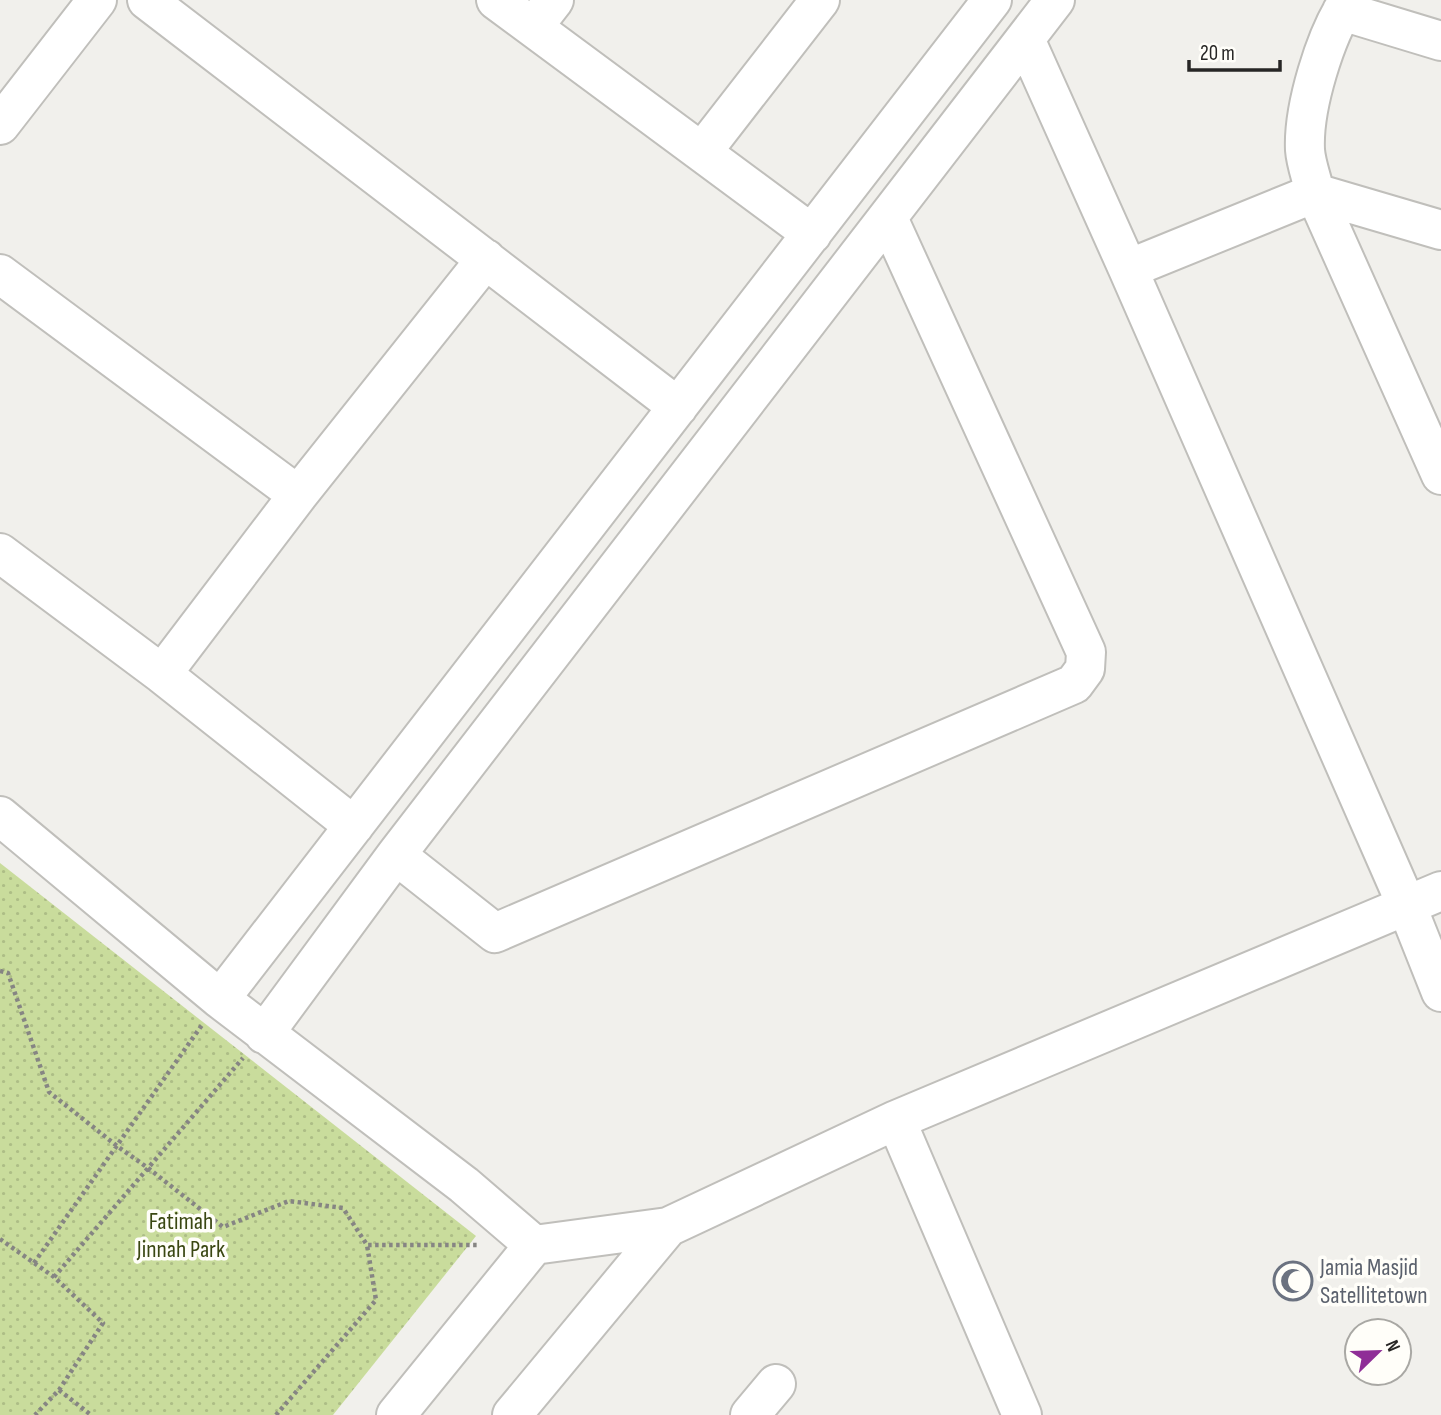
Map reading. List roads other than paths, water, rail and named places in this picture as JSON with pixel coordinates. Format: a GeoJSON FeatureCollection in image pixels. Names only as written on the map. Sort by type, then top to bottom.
{"type":"FeatureCollection","features":[{"type":"Feature","properties":{"kind":"street"},"geometry":{"type":"LineString","coordinates":[[0,125],[97,0]]}},
{"type":"Feature","properties":{"kind":"street"},"geometry":{"type":"LineString","coordinates":[[146,0],[678,407]]}},
{"type":"Feature","properties":{"kind":"street"},"geometry":{"type":"LineString","coordinates":[[496,0],[544,14],[702,152],[812,234]]}},
{"type":"Feature","properties":{"kind":"street"},"geometry":{"type":"LineString","coordinates":[[702,152],[820,0]]}},
{"type":"Feature","properties":{"kind":"street"},"geometry":{"type":"LineString","coordinates":[[220,999],[992,0]]}},
{"type":"Feature","properties":{"kind":"street"},"geometry":{"type":"LineString","coordinates":[[264,1034],[396,855],[1055,0]]}},
{"type":"Feature","properties":{"kind":"street"},"geometry":{"type":"LineString","coordinates":[[1441,41],[1346,5],[1325,51],[1306,113],[1305,152],[1315,192],[1441,475]]}},
{"type":"Feature","properties":{"kind":"street"},"geometry":{"type":"LineString","coordinates":[[1025,39],[1406,904],[1441,992]]}},
{"type":"Feature","properties":{"kind":"street"},"geometry":{"type":"LineString","coordinates":[[1128,270],[1315,192],[1441,230]]}},
{"type":"Feature","properties":{"kind":"street"},"geometry":{"type":"LineString","coordinates":[[396,855],[495,933],[1074,684],[1085,669],[1086,652],[888,218]]}},
{"type":"Feature","properties":{"kind":"street"},"geometry":{"type":"LineString","coordinates":[[162,674],[298,495],[486,259]]}},
{"type":"Feature","properties":{"kind":"street"},"geometry":{"type":"LineString","coordinates":[[0,274],[298,495]]}},
{"type":"Feature","properties":{"kind":"street"},"geometry":{"type":"LineString","coordinates":[[5,568],[162,674],[354,826]]}},
{"type":"Feature","properties":{"kind":"street"},"geometry":{"type":"LineString","coordinates":[[0,816],[220,999],[464,1185],[534,1245]]}},
{"type":"Feature","properties":{"kind":"street"},"geometry":{"type":"LineString","coordinates":[[396,1415],[534,1245],[668,1227],[896,1120],[1441,891]]}},
{"type":"Feature","properties":{"kind":"street"},"geometry":{"type":"LineString","coordinates":[[896,1120],[1022,1415]]}},
{"type":"Feature","properties":{"kind":"street"},"geometry":{"type":"LineString","coordinates":[[512,1415],[668,1227]]}},
{"type":"Feature","properties":{"kind":"street"},"geometry":{"type":"LineString","coordinates":[[750,1415],[776,1384]]}},
{"type":"Feature","properties":{"kind":"place","name":"Jamia Masjid Satellitetown"},"geometry":{"type":"Point","coordinates":[1293,1281]}},
{"type":"Feature","properties":{"kind":"park label","name":"Fatimah Jinnah Park"},"geometry":{"type":"Point","coordinates":[181,1235]}}]}
